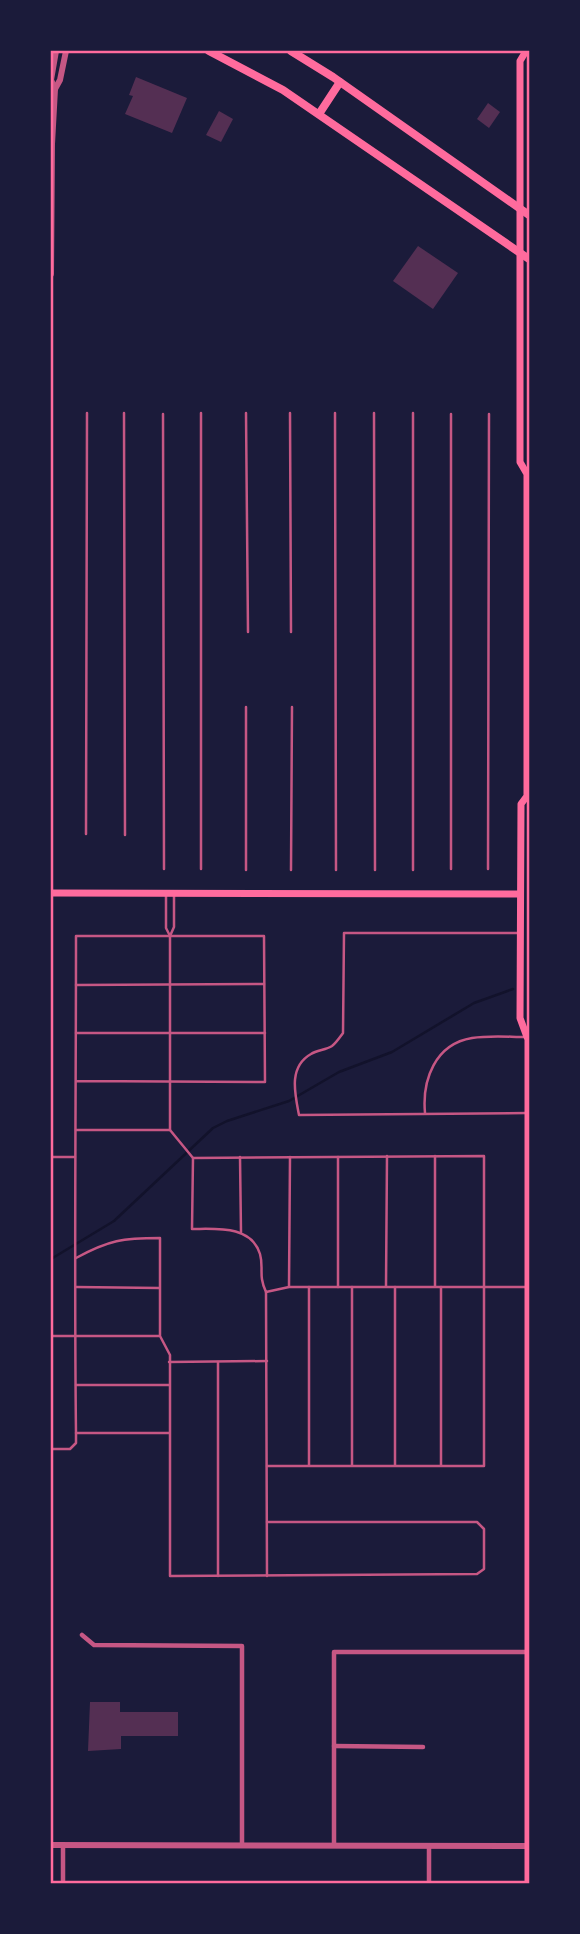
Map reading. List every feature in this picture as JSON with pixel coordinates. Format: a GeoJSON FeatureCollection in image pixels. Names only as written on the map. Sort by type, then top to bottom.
{"type":"FeatureCollection","features":[{"type":"Feature","properties":{"kind":"main road"},"geometry":{"type":"LineString","coordinates":[[209,51],[284,90],[529,259]]}},
{"type":"Feature","properties":{"kind":"main road"},"geometry":{"type":"LineString","coordinates":[[291,51],[340,82],[529,215]]}},
{"type":"Feature","properties":{"kind":"main road"},"geometry":{"type":"LineString","coordinates":[[528,52],[520,61],[520,462],[528,472],[528,797],[521,804],[520,894],[520,1018],[528,1035],[528,1883]]}},
{"type":"Feature","properties":{"kind":"main road"},"geometry":{"type":"LineString","coordinates":[[319,114],[340,82]]}},
{"type":"Feature","properties":{"kind":"main road"},"geometry":{"type":"LineString","coordinates":[[51,893],[520,894]]}},
{"type":"Feature","properties":{"kind":"street"},"geometry":{"type":"LineString","coordinates":[[55,89],[51,80],[56,51]]}},
{"type":"Feature","properties":{"kind":"street"},"geometry":{"type":"LineString","coordinates":[[51,274],[55,89],[60,80],[66,51]]}},
{"type":"Feature","properties":{"kind":"street"},"geometry":{"type":"LineString","coordinates":[[82,1635],[94,1645],[242,1646],[242,1845]]}},
{"type":"Feature","properties":{"kind":"street"},"geometry":{"type":"LineString","coordinates":[[334,1845],[334,1652],[529,1653]]}},
{"type":"Feature","properties":{"kind":"street"},"geometry":{"type":"LineString","coordinates":[[334,1746],[423,1747]]}},
{"type":"Feature","properties":{"kind":"street"},"geometry":{"type":"LineString","coordinates":[[51,1845],[528,1846]]}},
{"type":"Feature","properties":{"kind":"street"},"geometry":{"type":"LineString","coordinates":[[63,1845],[63,1883]]}},
{"type":"Feature","properties":{"kind":"street"},"geometry":{"type":"LineString","coordinates":[[429,1845],[429,1883]]}},
{"type":"Feature","properties":{"kind":"lane"},"geometry":{"type":"LineString","coordinates":[[86,834],[87,413]]}},
{"type":"Feature","properties":{"kind":"lane"},"geometry":{"type":"LineString","coordinates":[[124,413],[125,835]]}},
{"type":"Feature","properties":{"kind":"lane"},"geometry":{"type":"LineString","coordinates":[[246,413],[248,632]]}},
{"type":"Feature","properties":{"kind":"lane"},"geometry":{"type":"LineString","coordinates":[[290,413],[291,632]]}},
{"type":"Feature","properties":{"kind":"lane"},"geometry":{"type":"LineString","coordinates":[[335,413],[336,870]]}},
{"type":"Feature","properties":{"kind":"lane"},"geometry":{"type":"LineString","coordinates":[[374,413],[375,870]]}},
{"type":"Feature","properties":{"kind":"lane"},"geometry":{"type":"LineString","coordinates":[[412,870],[413,413]]}},
{"type":"Feature","properties":{"kind":"lane"},"geometry":{"type":"LineString","coordinates":[[163,414],[164,869]]}},
{"type":"Feature","properties":{"kind":"lane"},"geometry":{"type":"LineString","coordinates":[[201,414],[201,869]]}},
{"type":"Feature","properties":{"kind":"lane"},"geometry":{"type":"LineString","coordinates":[[451,414],[451,869]]}},
{"type":"Feature","properties":{"kind":"lane"},"geometry":{"type":"LineString","coordinates":[[488,869],[489,414]]}},
{"type":"Feature","properties":{"kind":"lane"},"geometry":{"type":"LineString","coordinates":[[246,707],[246,870]]}},
{"type":"Feature","properties":{"kind":"lane"},"geometry":{"type":"LineString","coordinates":[[291,870],[292,707]]}},
{"type":"Feature","properties":{"kind":"lane"},"geometry":{"type":"LineString","coordinates":[[170,892],[166,928],[170,936]]}},
{"type":"Feature","properties":{"kind":"lane"},"geometry":{"type":"LineString","coordinates":[[170,892],[174,927],[170,936],[170,1130],[192,1157],[192,1229],[241,1232],[254,1242],[260,1255],[260,1279],[266,1292],[267,1577]]}},
{"type":"Feature","properties":{"kind":"lane"},"geometry":{"type":"LineString","coordinates":[[520,933],[344,933],[343,1033],[332,1046],[310,1054],[298,1066],[295,1073],[295,1096],[299,1115],[527,1113]]}},
{"type":"Feature","properties":{"kind":"lane"},"geometry":{"type":"LineString","coordinates":[[51,1449],[69,1449],[76,1443],[76,1081],[76,1033],[76,985],[76,936],[264,936],[265,1082],[76,1081]]}},
{"type":"Feature","properties":{"kind":"lane"},"geometry":{"type":"LineString","coordinates":[[76,985],[264,984]]}},
{"type":"Feature","properties":{"kind":"lane"},"geometry":{"type":"LineString","coordinates":[[76,1033],[265,1033]]}},
{"type":"Feature","properties":{"kind":"lane"},"geometry":{"type":"LineString","coordinates":[[425,1113],[426,1077],[439,1056],[456,1043],[471,1038],[528,1035]]}},
{"type":"Feature","properties":{"kind":"lane"},"geometry":{"type":"LineString","coordinates":[[76,1130],[170,1130]]}},
{"type":"Feature","properties":{"kind":"lane"},"geometry":{"type":"LineString","coordinates":[[386,1287],[387,1156]]}},
{"type":"Feature","properties":{"kind":"lane"},"geometry":{"type":"LineString","coordinates":[[435,1156],[435,1287]]}},
{"type":"Feature","properties":{"kind":"lane"},"geometry":{"type":"LineString","coordinates":[[192,1157],[484,1156],[484,1466],[267,1466]]}},
{"type":"Feature","properties":{"kind":"lane"},"geometry":{"type":"LineString","coordinates":[[51,1157],[76,1157]]}},
{"type":"Feature","properties":{"kind":"lane"},"geometry":{"type":"LineString","coordinates":[[240,1157],[241,1232]]}},
{"type":"Feature","properties":{"kind":"lane"},"geometry":{"type":"LineString","coordinates":[[289,1287],[290,1157]]}},
{"type":"Feature","properties":{"kind":"lane"},"geometry":{"type":"LineString","coordinates":[[338,1157],[338,1287]]}},
{"type":"Feature","properties":{"kind":"lane"},"geometry":{"type":"LineString","coordinates":[[76,1258],[101,1244],[124,1238],[160,1238],[160,1335],[170,1355],[170,1576],[477,1574],[484,1569],[484,1529],[477,1522],[267,1522]]}},
{"type":"Feature","properties":{"kind":"lane"},"geometry":{"type":"LineString","coordinates":[[76,1287],[159,1288]]}},
{"type":"Feature","properties":{"kind":"lane"},"geometry":{"type":"LineString","coordinates":[[266,1292],[289,1287],[527,1287]]}},
{"type":"Feature","properties":{"kind":"lane"},"geometry":{"type":"LineString","coordinates":[[309,1287],[309,1466]]}},
{"type":"Feature","properties":{"kind":"lane"},"geometry":{"type":"LineString","coordinates":[[352,1287],[352,1467]]}},
{"type":"Feature","properties":{"kind":"lane"},"geometry":{"type":"LineString","coordinates":[[395,1466],[396,1287]]}},
{"type":"Feature","properties":{"kind":"lane"},"geometry":{"type":"LineString","coordinates":[[440,1287],[440,1466]]}},
{"type":"Feature","properties":{"kind":"lane"},"geometry":{"type":"LineString","coordinates":[[51,1336],[160,1335]]}},
{"type":"Feature","properties":{"kind":"lane"},"geometry":{"type":"LineString","coordinates":[[169,1362],[267,1361]]}},
{"type":"Feature","properties":{"kind":"lane"},"geometry":{"type":"LineString","coordinates":[[218,1362],[218,1576]]}},
{"type":"Feature","properties":{"kind":"lane"},"geometry":{"type":"LineString","coordinates":[[76,1384],[169,1385]]}},
{"type":"Feature","properties":{"kind":"lane"},"geometry":{"type":"LineString","coordinates":[[76,1433],[169,1433]]}},
{"type":"Feature","properties":{"kind":"building"},"geometry":{"type":"Polygon","coordinates":[[[136,77],[187,98],[172,133],[125,114],[133,96],[129,95],[136,77]]]}},
{"type":"Feature","properties":{"kind":"building"},"geometry":{"type":"Polygon","coordinates":[[[488,103],[500,112],[489,128],[477,119],[488,103]]]}},
{"type":"Feature","properties":{"kind":"building"},"geometry":{"type":"Polygon","coordinates":[[[219,111],[233,119],[221,142],[206,135],[219,111]]]}},
{"type":"Feature","properties":{"kind":"building"},"geometry":{"type":"Polygon","coordinates":[[[418,246],[458,273],[433,309],[393,281],[418,246]]]}},
{"type":"Feature","properties":{"kind":"building"},"geometry":{"type":"Polygon","coordinates":[[[90,1702],[120,1702],[120,1712],[178,1712],[178,1736],[121,1736],[121,1749],[88,1751],[90,1702]]]}},
{"type":"Feature","properties":{"kind":"waterway"},"geometry":{"type":"LineString","coordinates":[[51,1259],[114,1221],[213,1128],[289,1101],[339,1072],[392,1052],[474,1003],[513,989]]}}]}
